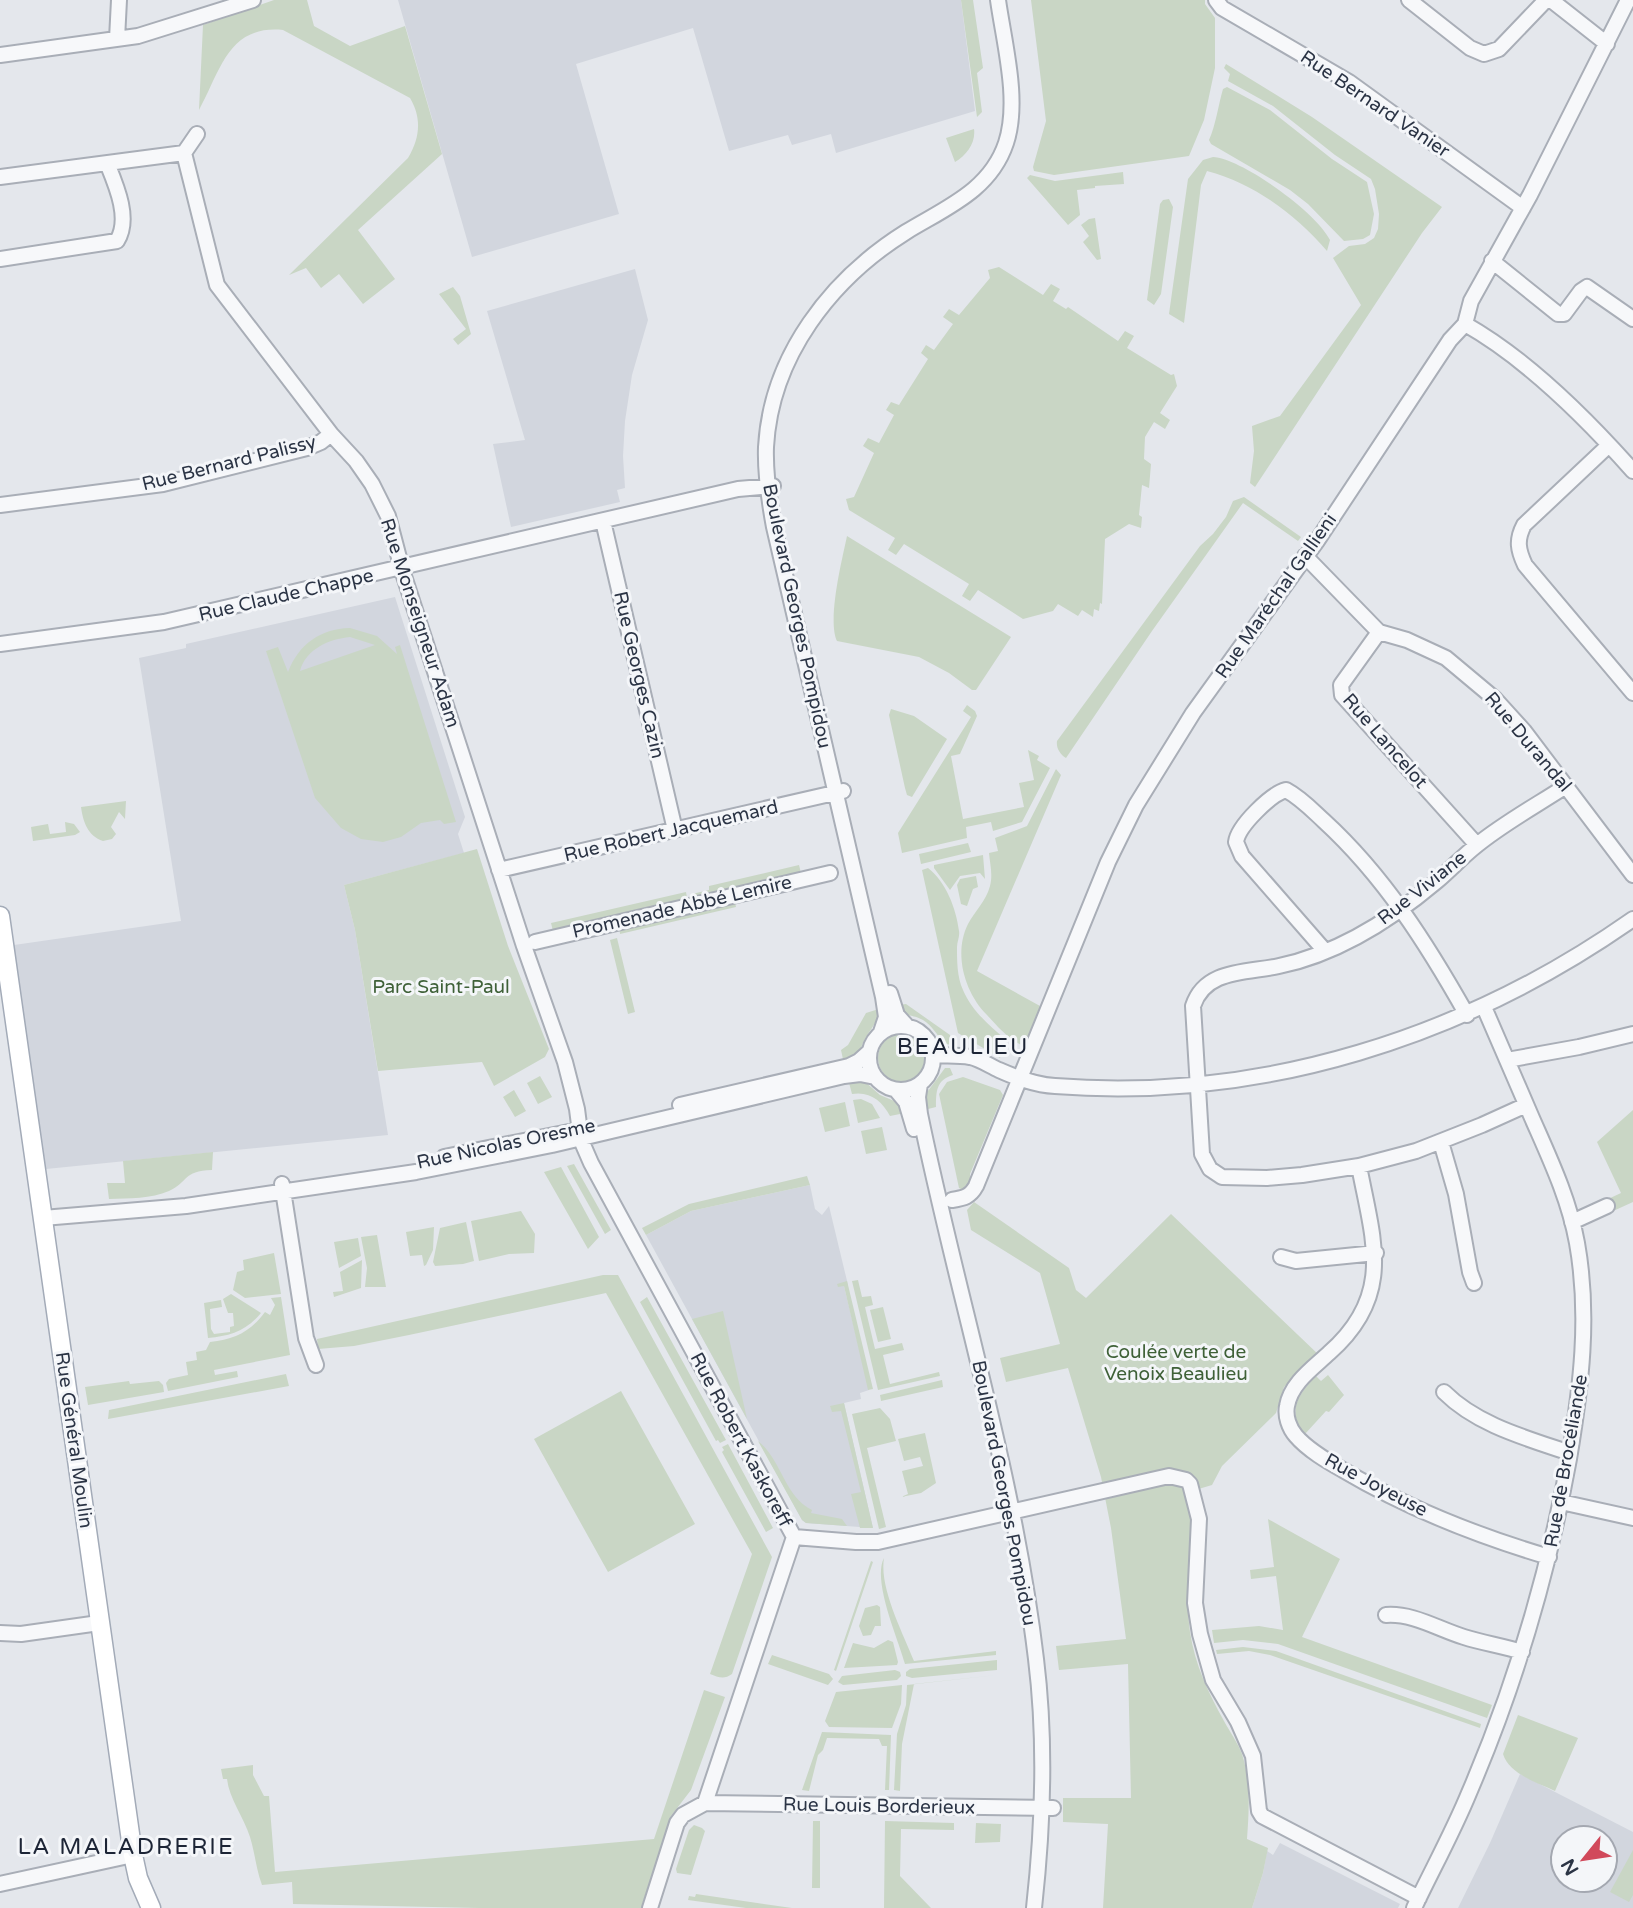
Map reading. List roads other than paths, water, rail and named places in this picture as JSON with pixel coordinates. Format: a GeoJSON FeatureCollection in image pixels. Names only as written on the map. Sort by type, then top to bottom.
{"type":"FeatureCollection","features":[{"type":"Feature","properties":{"kind":"main road","name":"Rue Général Moulin"},"geometry":{"type":"LineString","coordinates":[[0,916],[4,969],[43,1218],[133,1856],[150,1908]]}},
{"type":"Feature","properties":{"kind":"street"},"geometry":{"type":"LineString","coordinates":[[117,39],[119,0]]}},
{"type":"Feature","properties":{"kind":"street"},"geometry":{"type":"LineString","coordinates":[[0,55],[138,36],[232,4],[253,0]]}},
{"type":"Feature","properties":{"kind":"street","name":"Boulevard Georges Pompidou"},"geometry":{"type":"LineString","coordinates":[[906,1026],[892,1003],[840,792],[770,486],[766,447],[774,402],[785,366],[812,320],[831,295],[862,264],[889,243],[967,197],[983,182],[1000,158],[1012,119],[998,0]]}},
{"type":"Feature","properties":{"kind":"street","name":"Boulevard Georges Pompidou"},"geometry":{"type":"LineString","coordinates":[[770,486],[774,441],[788,380],[806,340],[836,300],[873,264],[977,197],[1002,172],[1010,157],[1019,130],[1020,95],[1007,0]]}},
{"type":"Feature","properties":{"kind":"street"},"geometry":{"type":"LineString","coordinates":[[1409,0],[1470,48],[1484,54],[1499,49],[1549,0],[1607,44]]}},
{"type":"Feature","properties":{"kind":"street","name":"Rue Maréchal Gallieni"},"geometry":{"type":"LineString","coordinates":[[952,1200],[972,1194],[1108,862],[1136,805],[1193,713],[1306,556],[1450,340],[1465,324],[1471,301],[1523,208],[1628,0]]}},
{"type":"Feature","properties":{"kind":"street","name":"Rue Bernard Vanier"},"geometry":{"type":"LineString","coordinates":[[1219,4],[1349,82],[1523,208]]}},
{"type":"Feature","properties":{"kind":"street"},"geometry":{"type":"LineString","coordinates":[[0,177],[184,153],[197,135]]}},
{"type":"Feature","properties":{"kind":"street","name":"Rue Monseigneur Adam"},"geometry":{"type":"LineString","coordinates":[[184,153],[217,285],[331,434],[356,461],[381,501],[499,870],[565,1062],[581,1133]]}},
{"type":"Feature","properties":{"kind":"street"},"geometry":{"type":"LineString","coordinates":[[0,259],[117,241],[122,230],[119,198],[107,163]]}},
{"type":"Feature","properties":{"kind":"street"},"geometry":{"type":"LineString","coordinates":[[1492,261],[1558,314],[1564,314],[1587,287],[1633,319]]}},
{"type":"Feature","properties":{"kind":"street"},"geometry":{"type":"LineString","coordinates":[[1465,324],[1543,381],[1633,471]]}},
{"type":"Feature","properties":{"kind":"street","name":"Rue Bernard Palissy"},"geometry":{"type":"LineString","coordinates":[[0,505],[176,481],[307,448],[331,434]]}},
{"type":"Feature","properties":{"kind":"street"},"geometry":{"type":"LineString","coordinates":[[1609,445],[1524,525],[1518,546],[1525,565],[1633,694]]}},
{"type":"Feature","properties":{"kind":"street","name":"Rue Claude Chappe"},"geometry":{"type":"LineString","coordinates":[[0,644],[164,622],[743,488],[770,486]]}},
{"type":"Feature","properties":{"kind":"street","name":"Rue Georges Cazin"},"geometry":{"type":"LineString","coordinates":[[603,521],[674,830]]}},
{"type":"Feature","properties":{"kind":"street","name":"Rue Durandal"},"geometry":{"type":"LineString","coordinates":[[1306,556],[1379,632],[1426,647],[1463,670],[1509,715],[1633,875]]}},
{"type":"Feature","properties":{"kind":"street","name":"Rue Lancelot"},"geometry":{"type":"LineString","coordinates":[[1379,632],[1341,685],[1342,695],[1477,845]]}},
{"type":"Feature","properties":{"kind":"street","name":"Rue Viviane"},"geometry":{"type":"LineString","coordinates":[[1359,1166],[1267,1178],[1231,1178],[1216,1174],[1205,1163],[1202,1154],[1193,1006],[1197,996],[1204,986],[1222,976],[1282,965],[1325,951],[1361,933],[1402,909],[1477,845],[1566,786]]}},
{"type":"Feature","properties":{"kind":"street"},"geometry":{"type":"LineString","coordinates":[[1325,951],[1242,856],[1236,842],[1240,828],[1276,795],[1286,790],[1299,798],[1350,846],[1402,909],[1433,954],[1467,1015]]}},
{"type":"Feature","properties":{"kind":"street","name":"Boulevard Georges Pompidou"},"geometry":{"type":"LineString","coordinates":[[840,792],[886,1010],[881,1032]]}},
{"type":"Feature","properties":{"kind":"street","name":"Rue Robert Jacquemard"},"geometry":{"type":"LineString","coordinates":[[499,870],[840,792]]}},
{"type":"Feature","properties":{"kind":"street","name":"Promenade Abbé Lemire"},"geometry":{"type":"LineString","coordinates":[[535,942],[830,873]]}},
{"type":"Feature","properties":{"kind":"street"},"geometry":{"type":"LineString","coordinates":[[933,1055],[972,1058],[1019,1079],[1065,1087],[1198,1084],[1316,1065],[1368,1051],[1467,1015],[1539,978],[1633,919]]}},
{"type":"Feature","properties":{"kind":"street","name":"Rue de Brocéliande"},"geometry":{"type":"LineString","coordinates":[[1417,1903],[1469,1794],[1497,1725],[1522,1652],[1549,1557],[1580,1389],[1585,1322],[1572,1222],[1559,1179],[1484,1007]]}},
{"type":"Feature","properties":{"kind":"street"},"geometry":{"type":"LineString","coordinates":[[895,1026],[906,1026],[925,1036],[933,1055],[930,1071],[920,1084],[896,1090],[875,1077],[869,1052],[873,1041],[881,1032],[895,1026]]}},
{"type":"Feature","properties":{"kind":"street"},"geometry":{"type":"LineString","coordinates":[[1507,1060],[1633,1034]]}},
{"type":"Feature","properties":{"kind":"street","name":"Rue Nicolas Oresme"},"geometry":{"type":"LineString","coordinates":[[581,1133],[849,1066],[869,1052]]}},
{"type":"Feature","properties":{"kind":"street","name":"Rue Nicolas Oresme"},"geometry":{"type":"LineString","coordinates":[[43,1218],[136,1209],[142,1204],[282,1188],[581,1133],[844,1076],[860,1074],[875,1077]]}},
{"type":"Feature","properties":{"kind":"street","name":"Boulevard Georges Pompidou"},"geometry":{"type":"LineString","coordinates":[[920,1084],[920,1114],[1008,1514],[1042,1808],[1034,1908]]}},
{"type":"Feature","properties":{"kind":"street","name":"Boulevard Georges Pompidou"},"geometry":{"type":"LineString","coordinates":[[896,1090],[906,1102],[911,1115],[1008,1514]]}},
{"type":"Feature","properties":{"kind":"street"},"geometry":{"type":"LineString","coordinates":[[1359,1166],[1441,1142],[1526,1105]]}},
{"type":"Feature","properties":{"kind":"street","name":"Rue Robert Kaskoreff"},"geometry":{"type":"LineString","coordinates":[[581,1133],[591,1164],[794,1537],[705,1803]]}},
{"type":"Feature","properties":{"kind":"street"},"geometry":{"type":"LineString","coordinates":[[1441,1142],[1456,1194],[1474,1283]]}},
{"type":"Feature","properties":{"kind":"street","name":"Rue Joyeuse"},"geometry":{"type":"LineString","coordinates":[[1359,1166],[1376,1252],[1369,1294],[1354,1326],[1293,1389],[1287,1413],[1291,1429],[1297,1437],[1330,1462],[1392,1497],[1471,1531],[1549,1557]]}},
{"type":"Feature","properties":{"kind":"street"},"geometry":{"type":"LineString","coordinates":[[282,1188],[306,1338],[316,1365]]}},
{"type":"Feature","properties":{"kind":"street"},"geometry":{"type":"LineString","coordinates":[[1572,1222],[1607,1206]]}},
{"type":"Feature","properties":{"kind":"street"},"geometry":{"type":"LineString","coordinates":[[1280,1257],[1296,1261],[1376,1252]]}},
{"type":"Feature","properties":{"kind":"street"},"geometry":{"type":"LineString","coordinates":[[1444,1392],[1459,1407],[1476,1418],[1570,1453]]}},
{"type":"Feature","properties":{"kind":"street"},"geometry":{"type":"LineString","coordinates":[[794,1537],[878,1542],[1169,1476],[1186,1480],[1199,1518],[1195,1603],[1202,1643],[1213,1680],[1238,1722],[1253,1756],[1259,1811],[1262,1816],[1417,1903]]}},
{"type":"Feature","properties":{"kind":"street"},"geometry":{"type":"LineString","coordinates":[[1561,1502],[1633,1518]]}},
{"type":"Feature","properties":{"kind":"street"},"geometry":{"type":"LineString","coordinates":[[1386,1615],[1401,1614],[1466,1638],[1522,1652]]}},
{"type":"Feature","properties":{"kind":"street"},"geometry":{"type":"LineString","coordinates":[[0,1633],[20,1634],[99,1623]]}},
{"type":"Feature","properties":{"kind":"street"},"geometry":{"type":"LineString","coordinates":[[650,1908],[677,1823],[683,1815],[705,1803]]}},
{"type":"Feature","properties":{"kind":"street","name":"Rue Louis Borderieux"},"geometry":{"type":"LineString","coordinates":[[705,1803],[1042,1808]]}},
{"type":"Feature","properties":{"kind":"street","name":"Boulevard Georges Pompidou"},"geometry":{"type":"LineString","coordinates":[[1025,1908],[1042,1808]]}},
{"type":"Feature","properties":{"kind":"street"},"geometry":{"type":"LineString","coordinates":[[0,1884],[133,1856]]}},
{"type":"Feature","properties":{"kind":"district","name":"BEAULIEU"},"geometry":{"type":"Point","coordinates":[963,1047]}},
{"type":"Feature","properties":{"kind":"district","name":"LA MALADRERIE"},"geometry":{"type":"Point","coordinates":[126,1847]}},
{"type":"Feature","properties":{"kind":"park label","name":"Parc Saint-Paul"},"geometry":{"type":"Point","coordinates":[441,987]}},
{"type":"Feature","properties":{"kind":"park label","name":"Coulée verte de Venoix Beaulieu"},"geometry":{"type":"Point","coordinates":[1176,1363]}}]}
